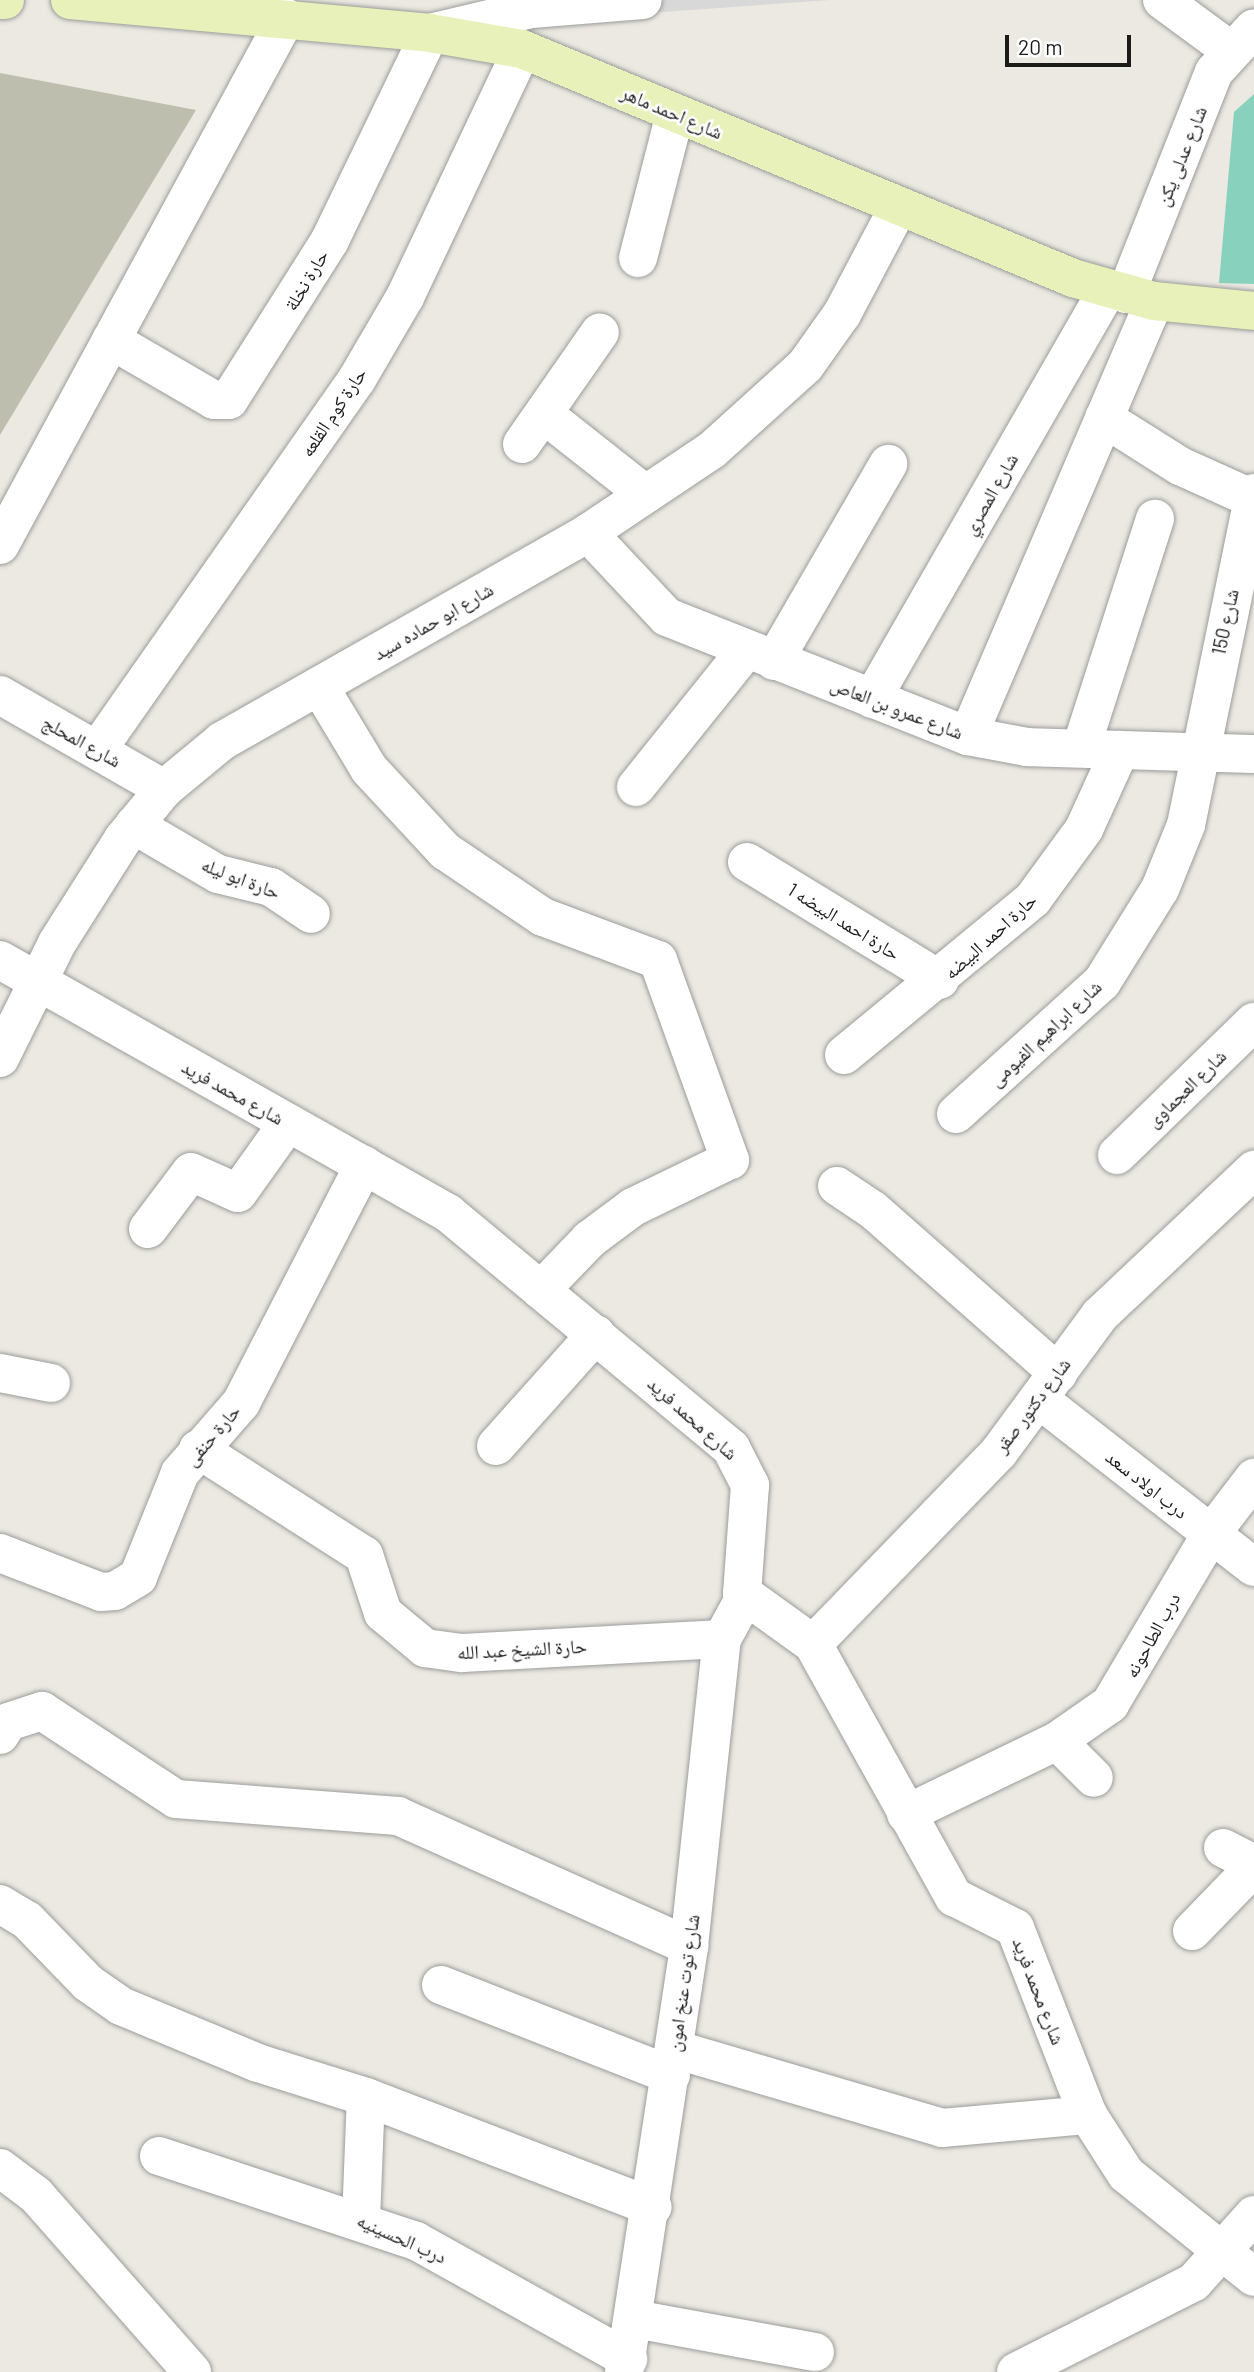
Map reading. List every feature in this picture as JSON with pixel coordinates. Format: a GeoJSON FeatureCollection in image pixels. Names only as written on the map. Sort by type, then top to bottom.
{"type":"FeatureCollection","features":[{"type":"Feature","properties":{"kind":"main road","name":"شارع احمد ماهر"},"geometry":{"type":"LineString","coordinates":[[70,0],[429,33],[522,48],[898,208],[1129,295],[1254,311]]}},
{"type":"Feature","properties":{"kind":"street"},"geometry":{"type":"LineString","coordinates":[[429,33],[531,4],[643,0]]}},
{"type":"Feature","properties":{"kind":"street"},"geometry":{"type":"LineString","coordinates":[[1162,0],[1242,39]]}},
{"type":"Feature","properties":{"kind":"street"},"geometry":{"type":"LineString","coordinates":[[0,545],[286,18]]}},
{"type":"Feature","properties":{"kind":"street","name":"حارة نخلة"},"geometry":{"type":"LineString","coordinates":[[111,340],[214,400],[235,396],[330,240],[429,33]]}},
{"type":"Feature","properties":{"kind":"street","name":"شارع عدلى يكن"},"geometry":{"type":"LineString","coordinates":[[1129,295],[1214,72],[1242,39]]}},
{"type":"Feature","properties":{"kind":"street","name":"حارة كوم القلعه"},"geometry":{"type":"LineString","coordinates":[[98,749],[357,379],[405,297],[522,48]]}},
{"type":"Feature","properties":{"kind":"street"},"geometry":{"type":"LineString","coordinates":[[638,258],[675,114]]}},
{"type":"Feature","properties":{"kind":"street","name":"شارع ابو حماده سيد"},"geometry":{"type":"LineString","coordinates":[[0,1058],[39,984],[49,956],[134,824],[164,789],[222,741],[588,533],[761,411],[805,366],[842,314],[898,208]]}},
{"type":"Feature","properties":{"kind":"street"},"geometry":{"type":"LineString","coordinates":[[968,736],[1104,418],[1129,295]]}},
{"type":"Feature","properties":{"kind":"street","name":"شارع المصري"},"geometry":{"type":"LineString","coordinates":[[872,699],[1129,295]]}},
{"type":"Feature","properties":{"kind":"street"},"geometry":{"type":"LineString","coordinates":[[600,332],[534,430],[645,494]]}},
{"type":"Feature","properties":{"kind":"street"},"geometry":{"type":"LineString","coordinates":[[1104,418],[1180,466],[1253,496]]}},
{"type":"Feature","properties":{"kind":"street"},"geometry":{"type":"LineString","coordinates":[[636,787],[760,655],[888,464]]}},
{"type":"Feature","properties":{"kind":"street","name":"شارع 150"},"geometry":{"type":"LineString","coordinates":[[1200,753],[1253,496]]}},
{"type":"Feature","properties":{"kind":"street"},"geometry":{"type":"LineString","coordinates":[[1081,748],[1155,519]]}},
{"type":"Feature","properties":{"kind":"street","name":"شارع عمرو بن العاص"},"geometry":{"type":"LineString","coordinates":[[588,533],[667,617],[968,736],[1081,748],[1254,754]]}},
{"type":"Feature","properties":{"kind":"street"},"geometry":{"type":"LineString","coordinates":[[318,686],[369,769],[445,851],[543,917],[657,960],[730,1160],[633,1207],[590,1238],[541,1290]]}},
{"type":"Feature","properties":{"kind":"street","name":"شارع المحلج"},"geometry":{"type":"LineString","coordinates":[[0,695],[164,789]]}},
{"type":"Feature","properties":{"kind":"street","name":"حارة احمد البيضه"},"geometry":{"type":"LineString","coordinates":[[844,1055],[1003,929],[1060,865],[1120,750]]}},
{"type":"Feature","properties":{"kind":"street","name":"شارع ابراهيم الفيومى"},"geometry":{"type":"LineString","coordinates":[[956,1114],[1079,1005],[1125,951],[1186,825],[1200,753]]}},
{"type":"Feature","properties":{"kind":"street","name":"حارة ابو ليله"},"geometry":{"type":"LineString","coordinates":[[134,824],[218,874],[271,887],[311,914]]}},
{"type":"Feature","properties":{"kind":"street","name":"حارة احمد البيضه 1"},"geometry":{"type":"LineString","coordinates":[[747,862],[940,980]]}},
{"type":"Feature","properties":{"kind":"street","name":"شارع محمد فريد"},"geometry":{"type":"LineString","coordinates":[[0,960],[448,1213],[596,1334],[742,1461],[750,1485],[740,1583],[745,1597],[813,1644],[954,1897],[1007,1920],[1021,1938],[1087,2115],[1126,2174],[1254,2277]]}},
{"type":"Feature","properties":{"kind":"street","name":"شارع العجماوى"},"geometry":{"type":"LineString","coordinates":[[1117,1155],[1254,1022]]}},
{"type":"Feature","properties":{"kind":"street"},"geometry":{"type":"LineString","coordinates":[[148,1229],[191,1172],[238,1192],[288,1123]]}},
{"type":"Feature","properties":{"kind":"street","name":"حارة حنفى"},"geometry":{"type":"LineString","coordinates":[[0,1553],[101,1592],[127,1586],[138,1577],[173,1486],[198,1449],[241,1403],[363,1165]]}},
{"type":"Feature","properties":{"kind":"street","name":"شارع دكتور صقر"},"geometry":{"type":"LineString","coordinates":[[813,1644],[1049,1387],[1130,1282],[1254,1170]]}},
{"type":"Feature","properties":{"kind":"street","name":"درب اولاد سعد"},"geometry":{"type":"LineString","coordinates":[[837,1186],[873,1210],[1049,1387],[1211,1534],[1254,1567]]}},
{"type":"Feature","properties":{"kind":"street"},"geometry":{"type":"LineString","coordinates":[[496,1446],[596,1334]]}},
{"type":"Feature","properties":{"kind":"street"},"geometry":{"type":"LineString","coordinates":[[0,1373],[51,1383]]}},
{"type":"Feature","properties":{"kind":"street","name":"حارة الشيخ عبد الله"},"geometry":{"type":"LineString","coordinates":[[198,1449],[364,1555],[383,1613],[425,1648],[462,1653],[722,1639]]}},
{"type":"Feature","properties":{"kind":"street","name":"درب الطاحونه"},"geometry":{"type":"LineString","coordinates":[[906,1814],[1057,1741],[1110,1704],[1133,1674],[1211,1534],[1254,1478]]}},
{"type":"Feature","properties":{"kind":"street","name":"شارع توت عنخ امون"},"geometry":{"type":"LineString","coordinates":[[626,2365],[653,2207],[689,1946],[722,1639],[745,1597]]}},
{"type":"Feature","properties":{"kind":"street"},"geometry":{"type":"LineString","coordinates":[[0,1735],[8,1722],[42,1710],[176,1799],[343,1807],[398,1816],[689,1946]]}},
{"type":"Feature","properties":{"kind":"street"},"geometry":{"type":"LineString","coordinates":[[1057,1741],[1094,1778]]}},
{"type":"Feature","properties":{"kind":"street"},"geometry":{"type":"LineString","coordinates":[[1192,1931],[1244,1860]]}},
{"type":"Feature","properties":{"kind":"street"},"geometry":{"type":"LineString","coordinates":[[0,1903],[27,1920],[88,1983],[121,2006],[258,2063],[366,2097],[653,2207]]}},
{"type":"Feature","properties":{"kind":"street"},"geometry":{"type":"LineString","coordinates":[[441,1985],[673,2062],[942,2128],[1087,2115]]}},
{"type":"Feature","properties":{"kind":"street"},"geometry":{"type":"LineString","coordinates":[[361,2220],[366,2097]]}},
{"type":"Feature","properties":{"kind":"street","name":"درب الحسينيه"},"geometry":{"type":"LineString","coordinates":[[159,2156],[361,2220],[488,2278],[626,2365]]}},
{"type":"Feature","properties":{"kind":"street"},"geometry":{"type":"LineString","coordinates":[[0,2168],[36,2195],[192,2372]]}},
{"type":"Feature","properties":{"kind":"street"},"geometry":{"type":"LineString","coordinates":[[1016,2372],[1169,2297],[1223,2253],[1254,2215]]}},
{"type":"Feature","properties":{"kind":"street"},"geometry":{"type":"LineString","coordinates":[[635,2319],[816,2352]]}},
{"type":"Feature","properties":{"kind":"shaded area"},"geometry":{"type":"Polygon","coordinates":[[[518,0],[830,0],[523,22],[518,0]]]}},
{"type":"Feature","properties":{"kind":"shaded area"},"geometry":{"type":"Polygon","coordinates":[[[0,73],[196,110],[0,435],[0,73]]]}},
{"type":"Feature","properties":{"kind":"green space"},"geometry":{"type":"Polygon","coordinates":[[[1254,94],[1254,284],[1219,283],[1234,112],[1254,94]]]}}]}
